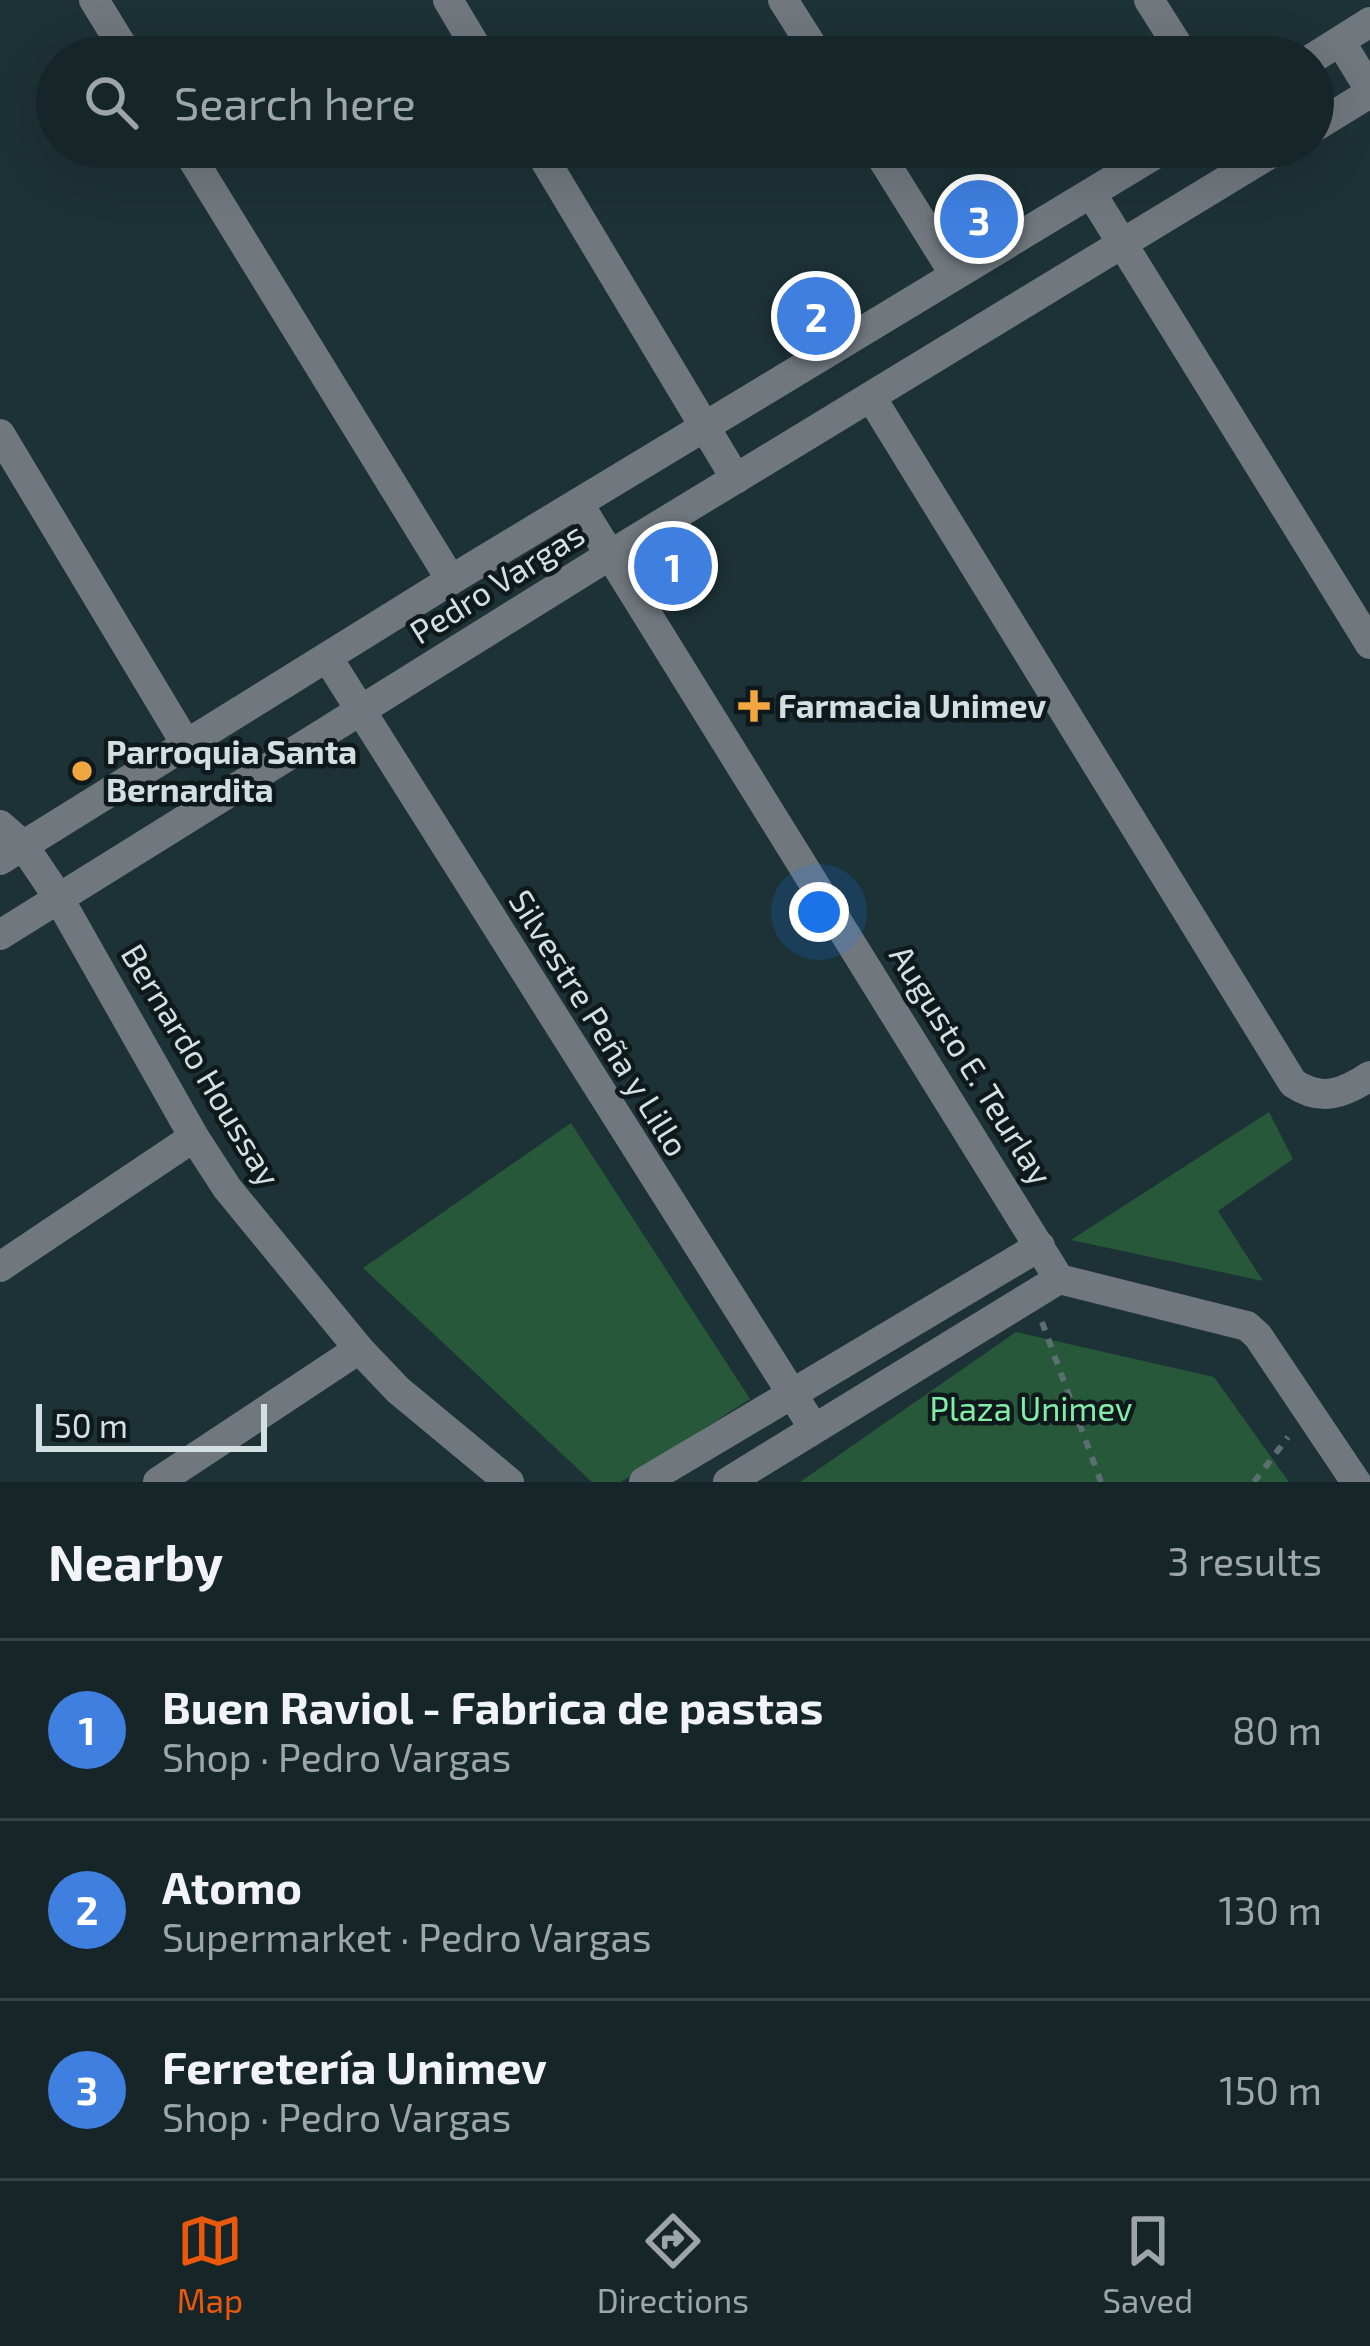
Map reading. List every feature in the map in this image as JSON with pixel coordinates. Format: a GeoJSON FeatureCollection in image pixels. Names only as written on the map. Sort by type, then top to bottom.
{"type":"FeatureCollection","features":[{"type":"Feature","properties":{"kind":"street"},"geometry":{"type":"LineString","coordinates":[[94,0],[116,36]]}},
{"type":"Feature","properties":{"kind":"street"},"geometry":{"type":"LineString","coordinates":[[448,0],[469,36]]}},
{"type":"Feature","properties":{"kind":"street"},"geometry":{"type":"LineString","coordinates":[[783,0],[805,36]]}},
{"type":"Feature","properties":{"kind":"street"},"geometry":{"type":"LineString","coordinates":[[1150,0],[1171,36]]}},
{"type":"Feature","properties":{"kind":"street"},"geometry":{"type":"LineString","coordinates":[[1334,44],[1370,22]]}},
{"type":"Feature","properties":{"kind":"street"},"geometry":{"type":"LineString","coordinates":[[1334,114],[1370,91],[1340,40]]}},
{"type":"Feature","properties":{"kind":"street"},"geometry":{"type":"LineString","coordinates":[[198,168],[452,580]]}},
{"type":"Feature","properties":{"kind":"street"},"geometry":{"type":"LineString","coordinates":[[549,168],[736,479]]}},
{"type":"Feature","properties":{"kind":"street"},"geometry":{"type":"LineString","coordinates":[[888,168],[955,275]]}},
{"type":"Feature","properties":{"kind":"street","name":"Pedro Vargas"},"geometry":{"type":"LineString","coordinates":[[8,843],[187,744],[1132,168]]}},
{"type":"Feature","properties":{"kind":"street","name":"Pedro Vargas"},"geometry":{"type":"LineString","coordinates":[[0,935],[610,555],[1247,168]]}},
{"type":"Feature","properties":{"kind":"street"},"geometry":{"type":"LineString","coordinates":[[1091,193],[1370,644]]}},
{"type":"Feature","properties":{"kind":"street"},"geometry":{"type":"LineString","coordinates":[[871,397],[1293,1083],[1325,1096],[1370,1076]]}},
{"type":"Feature","properties":{"kind":"street"},"geometry":{"type":"LineString","coordinates":[[0,434],[187,744]]}},
{"type":"Feature","properties":{"kind":"street","name":"Augusto E. Teurlay"},"geometry":{"type":"LineString","coordinates":[[578,502],[1059,1279]]}},
{"type":"Feature","properties":{"kind":"street","name":"Silvestre Peña y Lillo"},"geometry":{"type":"LineString","coordinates":[[327,657],[813,1427]]}},
{"type":"Feature","properties":{"kind":"street","name":"Bernardo Houssay"},"geometry":{"type":"LineString","coordinates":[[8,843],[58,897],[227,1188],[398,1390],[509,1482]]}},
{"type":"Feature","properties":{"kind":"street"},"geometry":{"type":"LineString","coordinates":[[0,1267],[194,1137]]}},
{"type":"Feature","properties":{"kind":"street"},"geometry":{"type":"LineString","coordinates":[[644,1482],[1040,1246]]}},
{"type":"Feature","properties":{"kind":"street"},"geometry":{"type":"LineString","coordinates":[[728,1482],[1059,1279],[1247,1326],[1357,1482]]}},
{"type":"Feature","properties":{"kind":"street"},"geometry":{"type":"LineString","coordinates":[[158,1482],[359,1349]]}},
{"type":"Feature","properties":{"kind":"path"},"geometry":{"type":"LineString","coordinates":[[1059,1279],[1042,1323],[1100,1482]]}},
{"type":"Feature","properties":{"kind":"path"},"geometry":{"type":"LineString","coordinates":[[1254,1482],[1308,1410]]}},
{"type":"Feature","properties":{"kind":"green space"},"geometry":{"type":"Polygon","coordinates":[[[1269,1112],[1293,1159],[1218,1211],[1263,1281],[1071,1240],[1269,1112]]]}},
{"type":"Feature","properties":{"kind":"green space"},"geometry":{"type":"Polygon","coordinates":[[[571,1123],[750,1399],[621,1482],[592,1482],[363,1268],[571,1123]]]}},
{"type":"Feature","properties":{"kind":"green space","name":"Plaza Unimev"},"geometry":{"type":"Polygon","coordinates":[[[1016,1332],[1214,1377],[1289,1482],[800,1482],[1016,1332]]]}},
{"type":"Feature","properties":{"kind":"place","name":"Ferretería Unimev"},"geometry":{"type":"Point","coordinates":[979,219]}},
{"type":"Feature","properties":{"kind":"place","name":"Atomo"},"geometry":{"type":"Point","coordinates":[816,316]}},
{"type":"Feature","properties":{"kind":"place","name":"Buen Raviol - Fabrica de pastas"},"geometry":{"type":"Point","coordinates":[673,566]}},
{"type":"Feature","properties":{"kind":"place","name":"Farmacia Unimev"},"geometry":{"type":"Point","coordinates":[754,706]}},
{"type":"Feature","properties":{"kind":"place","name":"Parroquia Santa Bernardita"},"geometry":{"type":"Point","coordinates":[82,771]}}]}
